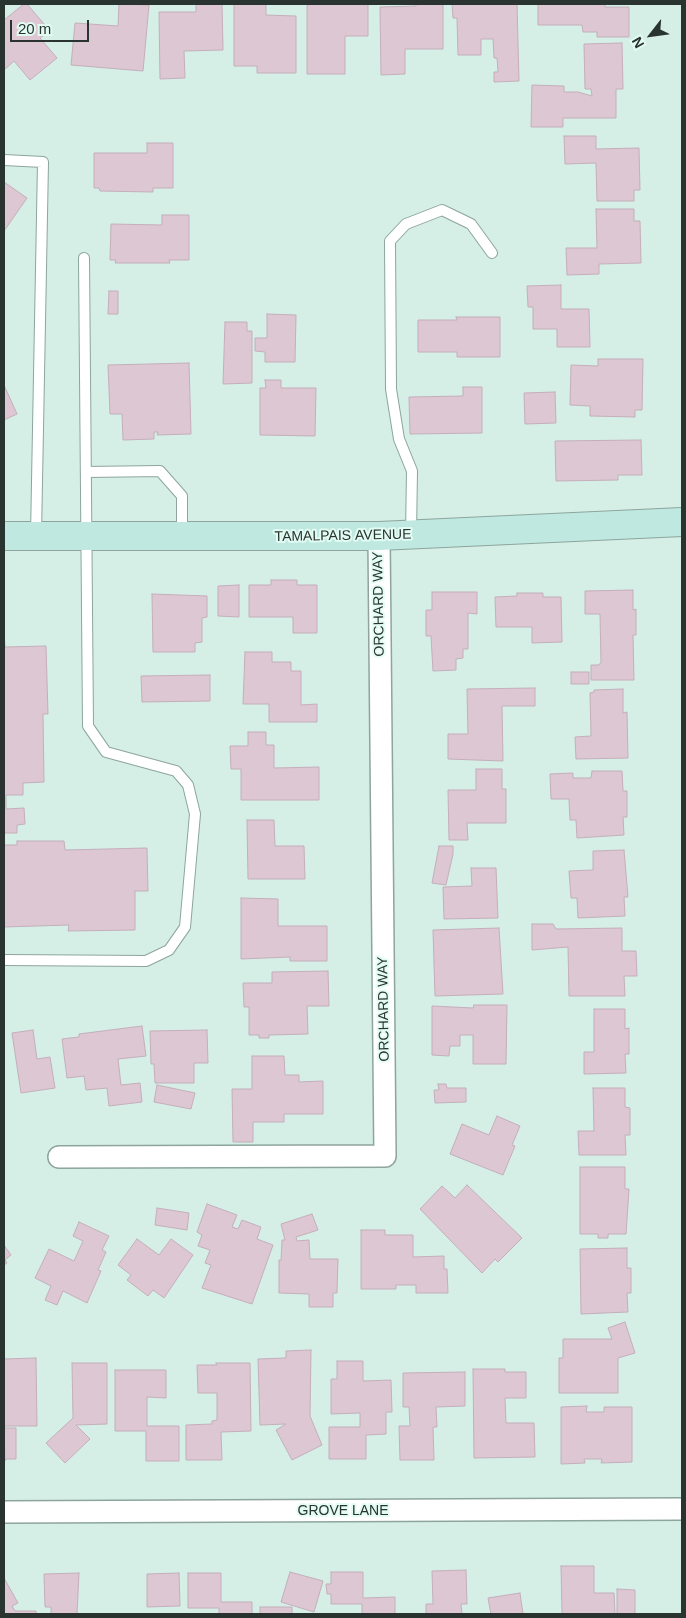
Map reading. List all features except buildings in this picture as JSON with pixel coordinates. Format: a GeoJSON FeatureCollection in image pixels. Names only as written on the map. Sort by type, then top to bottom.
{"type":"FeatureCollection","features":[{"type":"Feature","properties":{"kind":"street","name":"TAMALPAIS AVENUE"},"geometry":{"type":"LineString","coordinates":[[4,536],[379,536],[682,522]]}},
{"type":"Feature","properties":{"kind":"street","name":"ORCHARD WAY"},"geometry":{"type":"LineString","coordinates":[[59,1156],[386,1156],[379,536]]}},
{"type":"Feature","properties":{"kind":"street","name":"GROVE LANE"},"geometry":{"type":"LineString","coordinates":[[4,1512],[682,1509]]}},
{"type":"Feature","properties":{"kind":"lane"},"geometry":{"type":"LineString","coordinates":[[4,160],[43,162],[36,536]]}},
{"type":"Feature","properties":{"kind":"lane"},"geometry":{"type":"LineString","coordinates":[[410,535],[412,471],[399,439],[391,389],[390,241],[406,224],[442,210],[471,224],[492,253]]}},
{"type":"Feature","properties":{"kind":"lane"},"geometry":{"type":"LineString","coordinates":[[4,960],[146,961],[169,950],[185,927],[195,814],[188,785],[176,771],[106,752],[88,726],[84,258]]}},
{"type":"Feature","properties":{"kind":"lane"},"geometry":{"type":"LineString","coordinates":[[86,472],[160,471],[182,496],[182,536]]}}]}
